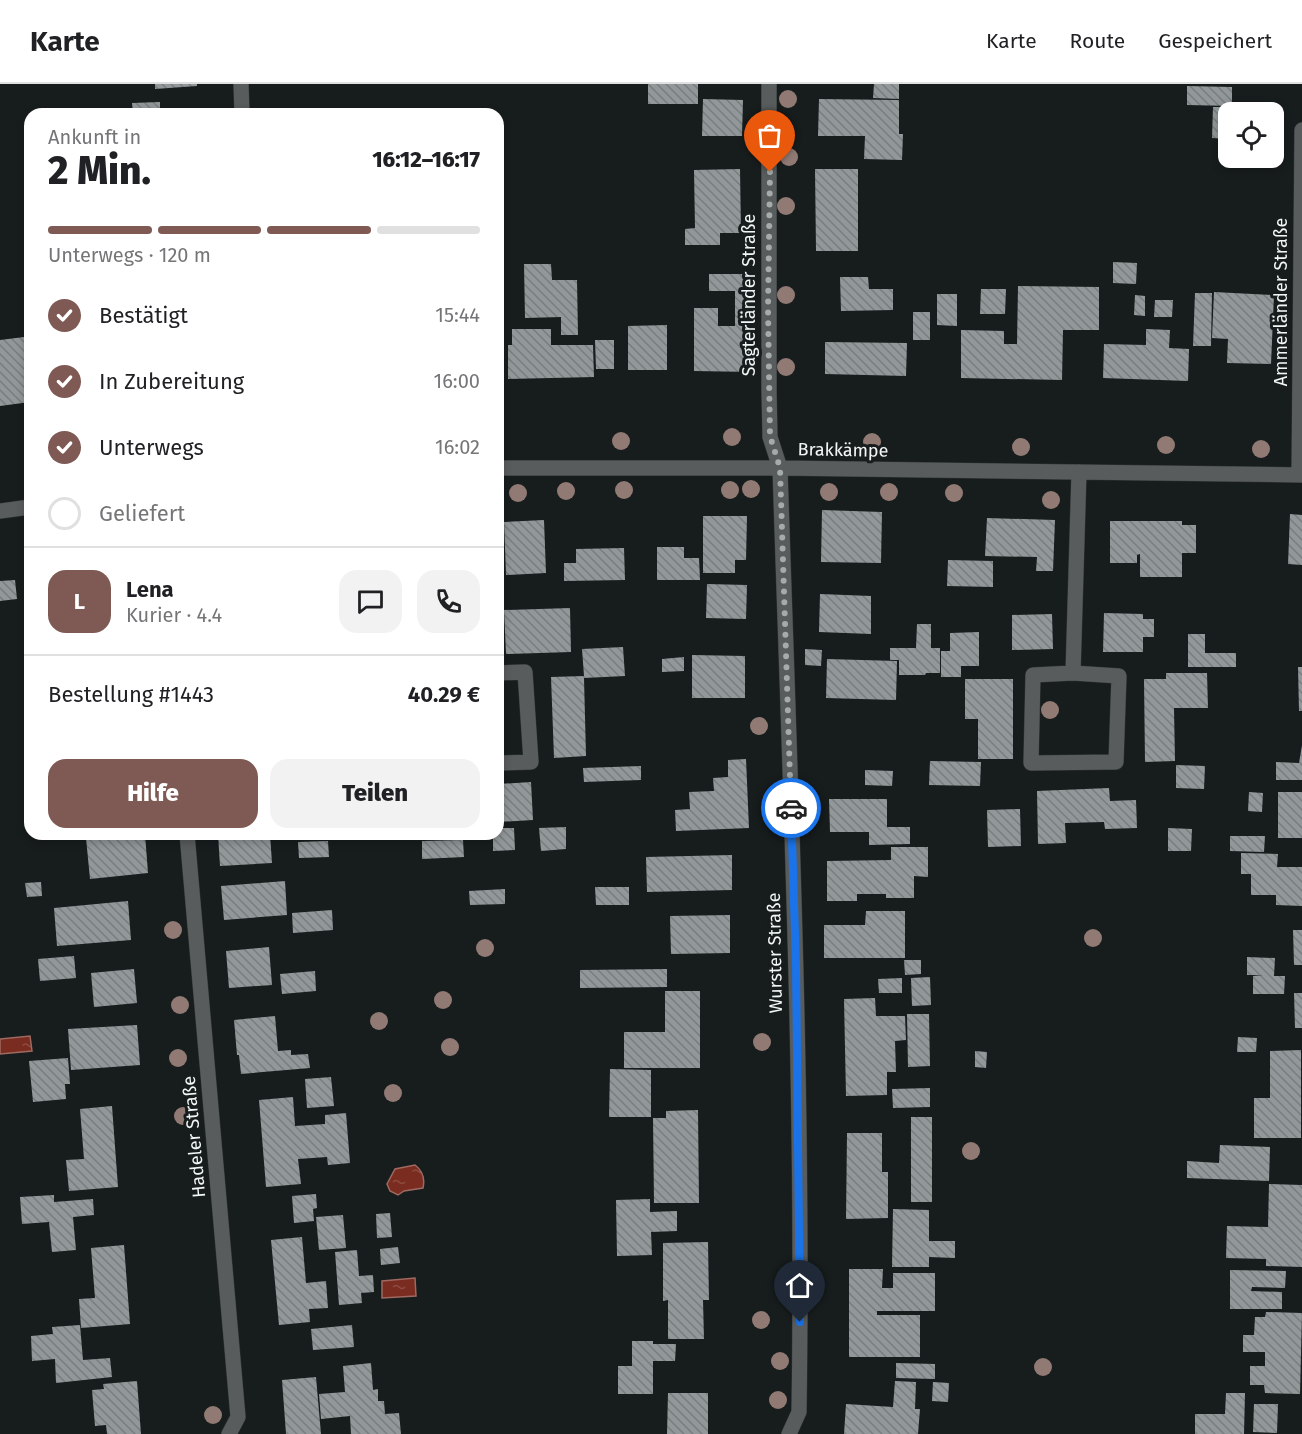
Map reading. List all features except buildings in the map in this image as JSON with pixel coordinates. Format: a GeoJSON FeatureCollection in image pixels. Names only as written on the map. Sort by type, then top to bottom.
{"type":"FeatureCollection","features":[{"type":"Feature","properties":{"kind":"street"},"geometry":{"type":"LineString","coordinates":[[241,84],[242,108]]}},
{"type":"Feature","properties":{"kind":"street","name":"Sagterländer Straße"},"geometry":{"type":"LineString","coordinates":[[769,84],[769,402],[770,436],[780,468]]}},
{"type":"Feature","properties":{"kind":"street","name":"Ammerländer Straße"},"geometry":{"type":"LineString","coordinates":[[1301,475],[1302,130]]}},
{"type":"Feature","properties":{"kind":"street","name":"Brakkämpe"},"geometry":{"type":"LineString","coordinates":[[504,468],[780,468],[1301,475]]}},
{"type":"Feature","properties":{"kind":"street","name":"Wurster Straße"},"geometry":{"type":"LineString","coordinates":[[780,468],[796,966],[800,1228],[799,1412],[789,1434]]}},
{"type":"Feature","properties":{"kind":"street"},"geometry":{"type":"LineString","coordinates":[[1073,673],[1079,472]]}},
{"type":"Feature","properties":{"kind":"street"},"geometry":{"type":"LineString","coordinates":[[0,511],[24,508]]}},
{"type":"Feature","properties":{"kind":"street"},"geometry":{"type":"LineString","coordinates":[[504,673],[525,672],[531,762],[504,763]]}},
{"type":"Feature","properties":{"kind":"street"},"geometry":{"type":"LineString","coordinates":[[1073,673],[1119,676],[1116,762],[1031,763],[1033,675],[1073,673]]}},
{"type":"Feature","properties":{"kind":"street","name":"Hadeler Straße"},"geometry":{"type":"LineString","coordinates":[[189,840],[238,1417],[229,1434]]}},
{"type":"Feature","properties":{"kind":"water"},"geometry":{"type":"Polygon","coordinates":[[[30,1036],[32,1051],[0,1054],[0,1039],[30,1036]]]}},
{"type":"Feature","properties":{"kind":"water"},"geometry":{"type":"Polygon","coordinates":[[[415,1165],[423,1175],[423,1188],[404,1191],[398,1195],[390,1191],[387,1184],[395,1169],[415,1165]]]}},
{"type":"Feature","properties":{"kind":"water"},"geometry":{"type":"Polygon","coordinates":[[[415,1278],[416,1296],[382,1298],[382,1281],[415,1278]]]}},
{"type":"Feature","properties":{"kind":"way so far"},"geometry":{"type":"LineString","coordinates":[[770,172],[768,309],[770,436],[780,468],[791,808]]}},
{"type":"Feature","properties":{"kind":"route"},"geometry":{"type":"LineString","coordinates":[[791,808],[796,966],[800,1322]]}}]}
